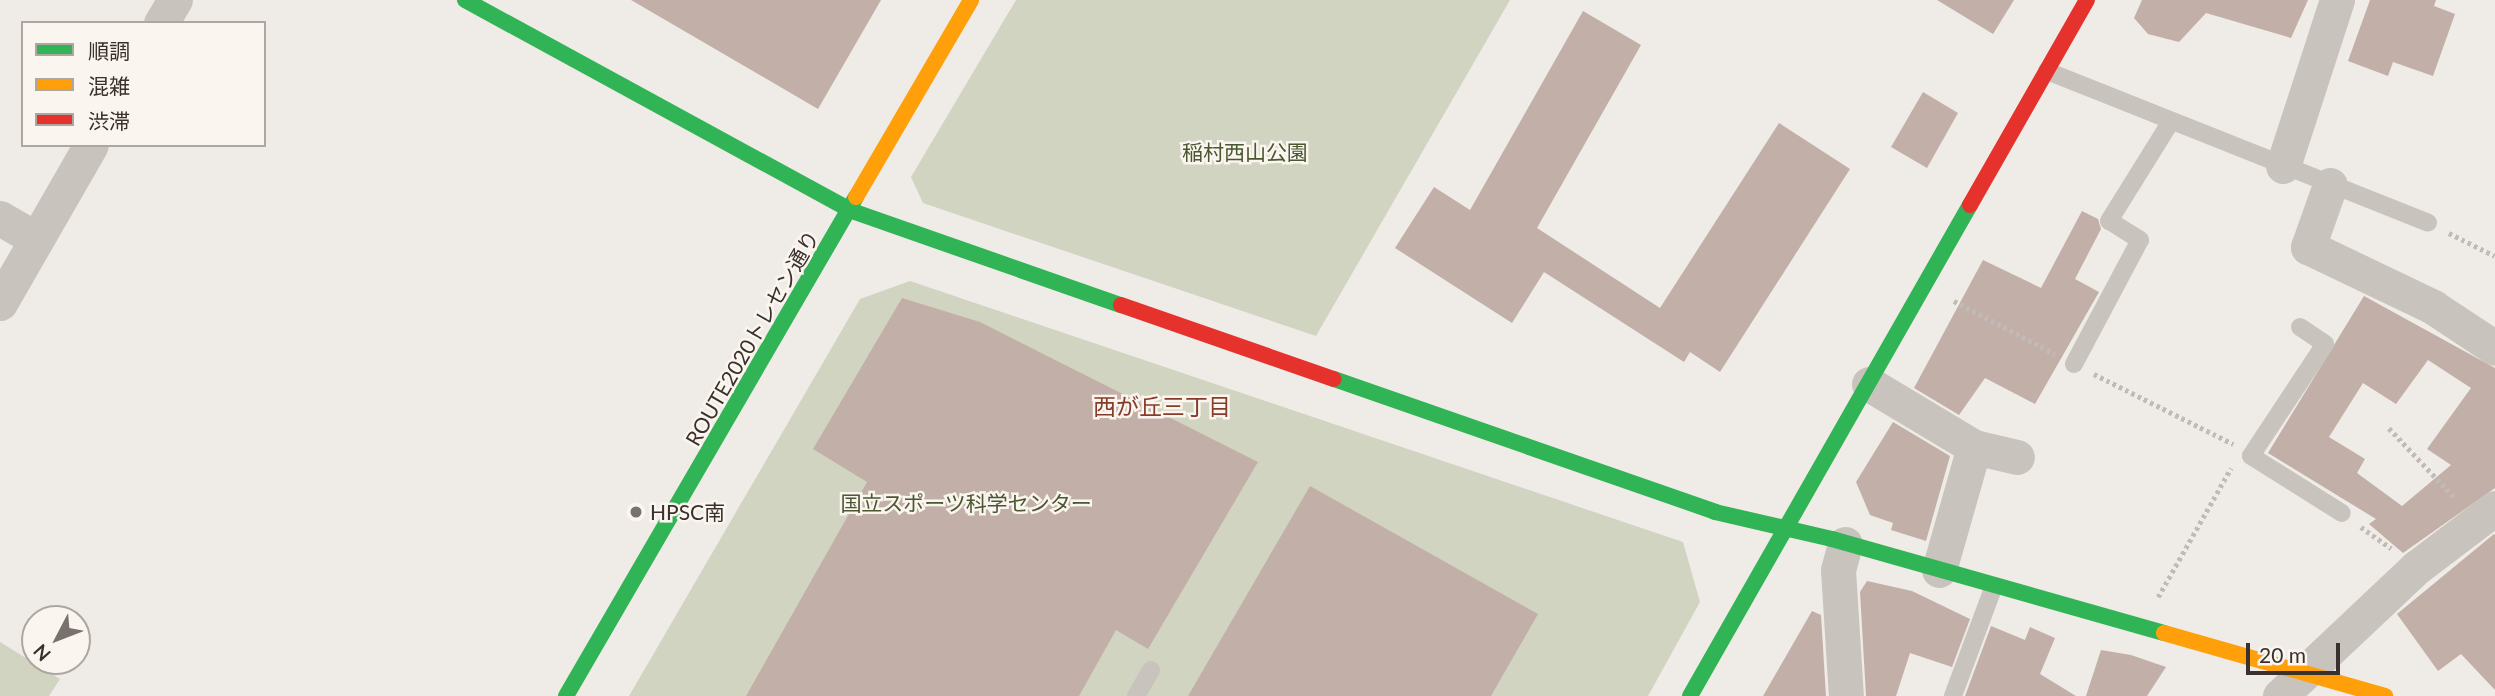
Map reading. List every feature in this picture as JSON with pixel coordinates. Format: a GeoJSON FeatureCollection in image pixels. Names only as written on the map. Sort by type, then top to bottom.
{"type":"FeatureCollection","features":[{"type":"Feature","properties":{"kind":"street"},"geometry":{"type":"LineString","coordinates":[[163,21],[175,0]]}},
{"type":"Feature","properties":{"kind":"street"},"geometry":{"type":"LineString","coordinates":[[466,0],[852,211],[1715,512],[1845,544],[1994,586],[2291,685],[2385,696]]}},
{"type":"Feature","properties":{"kind":"street","name":"ROUTE2020トレセン通り"},"geometry":{"type":"LineString","coordinates":[[566,696],[852,211],[971,0]]}},
{"type":"Feature","properties":{"kind":"street"},"geometry":{"type":"LineString","coordinates":[[1690,696],[2087,0]]}},
{"type":"Feature","properties":{"kind":"street"},"geometry":{"type":"LineString","coordinates":[[2283,166],[2337,0]]}},
{"type":"Feature","properties":{"kind":"street"},"geometry":{"type":"LineString","coordinates":[[0,303],[89,147]]}},
{"type":"Feature","properties":{"kind":"street"},"geometry":{"type":"LineString","coordinates":[[2330,185],[2308,247],[2433,307],[2495,348]]}},
{"type":"Feature","properties":{"kind":"street"},"geometry":{"type":"LineString","coordinates":[[0,218],[36,239]]}},
{"type":"Feature","properties":{"kind":"street"},"geometry":{"type":"LineString","coordinates":[[1869,384],[1974,447],[2017,457]]}},
{"type":"Feature","properties":{"kind":"street"},"geometry":{"type":"LineString","coordinates":[[1939,570],[1974,447]]}},
{"type":"Feature","properties":{"kind":"street"},"geometry":{"type":"LineString","coordinates":[[2291,685],[2417,567],[2485,515]]}},
{"type":"Feature","properties":{"kind":"street"},"geometry":{"type":"LineString","coordinates":[[1845,544],[1838,570],[1846,696]]}},
{"type":"Feature","properties":{"kind":"lane"},"geometry":{"type":"LineString","coordinates":[[2047,71],[2170,123],[2428,223]]}},
{"type":"Feature","properties":{"kind":"lane"},"geometry":{"type":"LineString","coordinates":[[2074,363],[2140,240],[2109,221],[2170,123]]}},
{"type":"Feature","properties":{"kind":"lane"},"geometry":{"type":"LineString","coordinates":[[2300,327],[2325,344],[2246,453],[2342,513]]}},
{"type":"Feature","properties":{"kind":"lane"},"geometry":{"type":"LineString","coordinates":[[1953,696],[1994,586]]}},
{"type":"Feature","properties":{"kind":"lane"},"geometry":{"type":"LineString","coordinates":[[1136,696],[1151,670]]}},
{"type":"Feature","properties":{"kind":"path"},"geometry":{"type":"LineString","coordinates":[[2428,223],[2495,256]]}},
{"type":"Feature","properties":{"kind":"path"},"geometry":{"type":"LineString","coordinates":[[1951,300],[2246,453],[2152,607]]}},
{"type":"Feature","properties":{"kind":"path"},"geometry":{"type":"LineString","coordinates":[[2389,428],[2485,515]]}},
{"type":"Feature","properties":{"kind":"path"},"geometry":{"type":"LineString","coordinates":[[2342,513],[2417,567]]}},
{"type":"Feature","properties":{"kind":"green space","name":"稲村西山公園"},"geometry":{"type":"Polygon","coordinates":[[[1016,0],[1510,0],[1316,336],[923,203],[911,177],[1016,0]]]}},
{"type":"Feature","properties":{"kind":"green space","name":"国立スポーツ科学センター"},"geometry":{"type":"Polygon","coordinates":[[[910,281],[1683,542],[1700,602],[1648,696],[629,696],[860,299],[910,281]]]}},
{"type":"Feature","properties":{"kind":"green space"},"geometry":{"type":"Polygon","coordinates":[[[0,642],[21,655],[21,675],[54,675],[60,679],[49,696],[0,696],[0,642]]]}},
{"type":"Feature","properties":{"kind":"building"},"geometry":{"type":"Polygon","coordinates":[[[631,0],[881,0],[818,109],[631,0]]]}},
{"type":"Feature","properties":{"kind":"building"},"geometry":{"type":"Polygon","coordinates":[[[1937,0],[2014,0],[1993,34],[1937,0]]]}},
{"type":"Feature","properties":{"kind":"building"},"geometry":{"type":"Polygon","coordinates":[[[2142,0],[2308,0],[2291,38],[2206,13],[2179,42],[2148,34],[2134,18],[2142,0]]]}},
{"type":"Feature","properties":{"kind":"building"},"geometry":{"type":"Polygon","coordinates":[[[2370,0],[2436,0],[2434,6],[2455,14],[2433,76],[2393,62],[2388,76],[2348,61],[2370,0]]]}},
{"type":"Feature","properties":{"kind":"building"},"geometry":{"type":"Polygon","coordinates":[[[1583,11],[1641,45],[1537,228],[1660,308],[1779,123],[1850,169],[1720,372],[1690,352],[1684,362],[1544,272],[1512,323],[1395,248],[1434,187],[1470,210],[1583,11]]]}},
{"type":"Feature","properties":{"kind":"building"},"geometry":{"type":"Polygon","coordinates":[[[1923,92],[1958,113],[1927,168],[1891,147],[1923,92]]]}},
{"type":"Feature","properties":{"kind":"building"},"geometry":{"type":"Polygon","coordinates":[[[2082,211],[2098,219],[2101,229],[2075,279],[2099,292],[2035,404],[1985,378],[1959,415],[1914,388],[1983,260],[2041,288],[2082,211]]]}},
{"type":"Feature","properties":{"kind":"building"},"geometry":{"type":"Polygon","coordinates":[[[2364,296],[2495,368],[2495,488],[2403,553],[2369,524],[2376,519],[2268,453],[2364,296]],[[2428,360],[2396,404],[2363,383],[2329,437],[2365,459],[2357,473],[2402,506],[2451,465],[2427,449],[2471,388],[2428,360]]]}},
{"type":"Feature","properties":{"kind":"building"},"geometry":{"type":"Polygon","coordinates":[[[902,298],[980,322],[1258,462],[1148,649],[1116,630],[1079,696],[746,696],[867,482],[813,449],[902,298]]]}},
{"type":"Feature","properties":{"kind":"building"},"geometry":{"type":"Polygon","coordinates":[[[1893,422],[1950,456],[1926,541],[1891,530],[1893,523],[1870,515],[1856,482],[1893,422]]]}},
{"type":"Feature","properties":{"kind":"building"},"geometry":{"type":"Polygon","coordinates":[[[1310,486],[1538,614],[1491,696],[1188,696],[1310,486]]]}},
{"type":"Feature","properties":{"kind":"building"},"geometry":{"type":"Polygon","coordinates":[[[2494,534],[2495,690],[2461,654],[2438,671],[2397,614],[2494,534]]]}},
{"type":"Feature","properties":{"kind":"building"},"geometry":{"type":"Polygon","coordinates":[[[1867,581],[1912,591],[1970,619],[1952,667],[1910,653],[1896,696],[1866,696],[1860,592],[1867,581]]]}},
{"type":"Feature","properties":{"kind":"building"},"geometry":{"type":"Polygon","coordinates":[[[1812,611],[1821,615],[1826,696],[1763,696],[1812,611]]]}},
{"type":"Feature","properties":{"kind":"building"},"geometry":{"type":"Polygon","coordinates":[[[1991,626],[2025,640],[2030,627],[2055,638],[2040,674],[2076,696],[1965,696],[1991,626]]]}},
{"type":"Feature","properties":{"kind":"building"},"geometry":{"type":"Polygon","coordinates":[[[2101,650],[2131,655],[2166,667],[2147,696],[2086,696],[2101,650]]]}},
{"type":"Feature","properties":{"kind":"traffic: fast"},"geometry":{"type":"LineString","coordinates":[[465,0],[852,211],[1121,305]]}},
{"type":"Feature","properties":{"kind":"traffic: fast"},"geometry":{"type":"LineString","coordinates":[[566,696],[856,197]]}},
{"type":"Feature","properties":{"kind":"traffic: fast"},"geometry":{"type":"LineString","coordinates":[[1690,696],[1970,205]]}},
{"type":"Feature","properties":{"kind":"traffic: fast"},"geometry":{"type":"LineString","coordinates":[[1334,379],[1715,512],[1832,539],[2164,633]]}},
{"type":"Feature","properties":{"kind":"traffic: slow"},"geometry":{"type":"LineString","coordinates":[[856,197],[971,0]]}},
{"type":"Feature","properties":{"kind":"traffic: slow"},"geometry":{"type":"LineString","coordinates":[[2164,633],[2385,696]]}},
{"type":"Feature","properties":{"kind":"traffic: jam"},"geometry":{"type":"LineString","coordinates":[[1970,205],[2087,0]]}},
{"type":"Feature","properties":{"kind":"traffic: jam"},"geometry":{"type":"LineString","coordinates":[[1121,305],[1334,379]]}},
{"type":"Feature","properties":{"kind":"place","name":"HPSC南"},"geometry":{"type":"Point","coordinates":[636,512]}},
{"type":"Feature","properties":{"kind":"district","name":"西が丘三丁目"},"geometry":{"type":"Point","coordinates":[1162,406]}}]}
